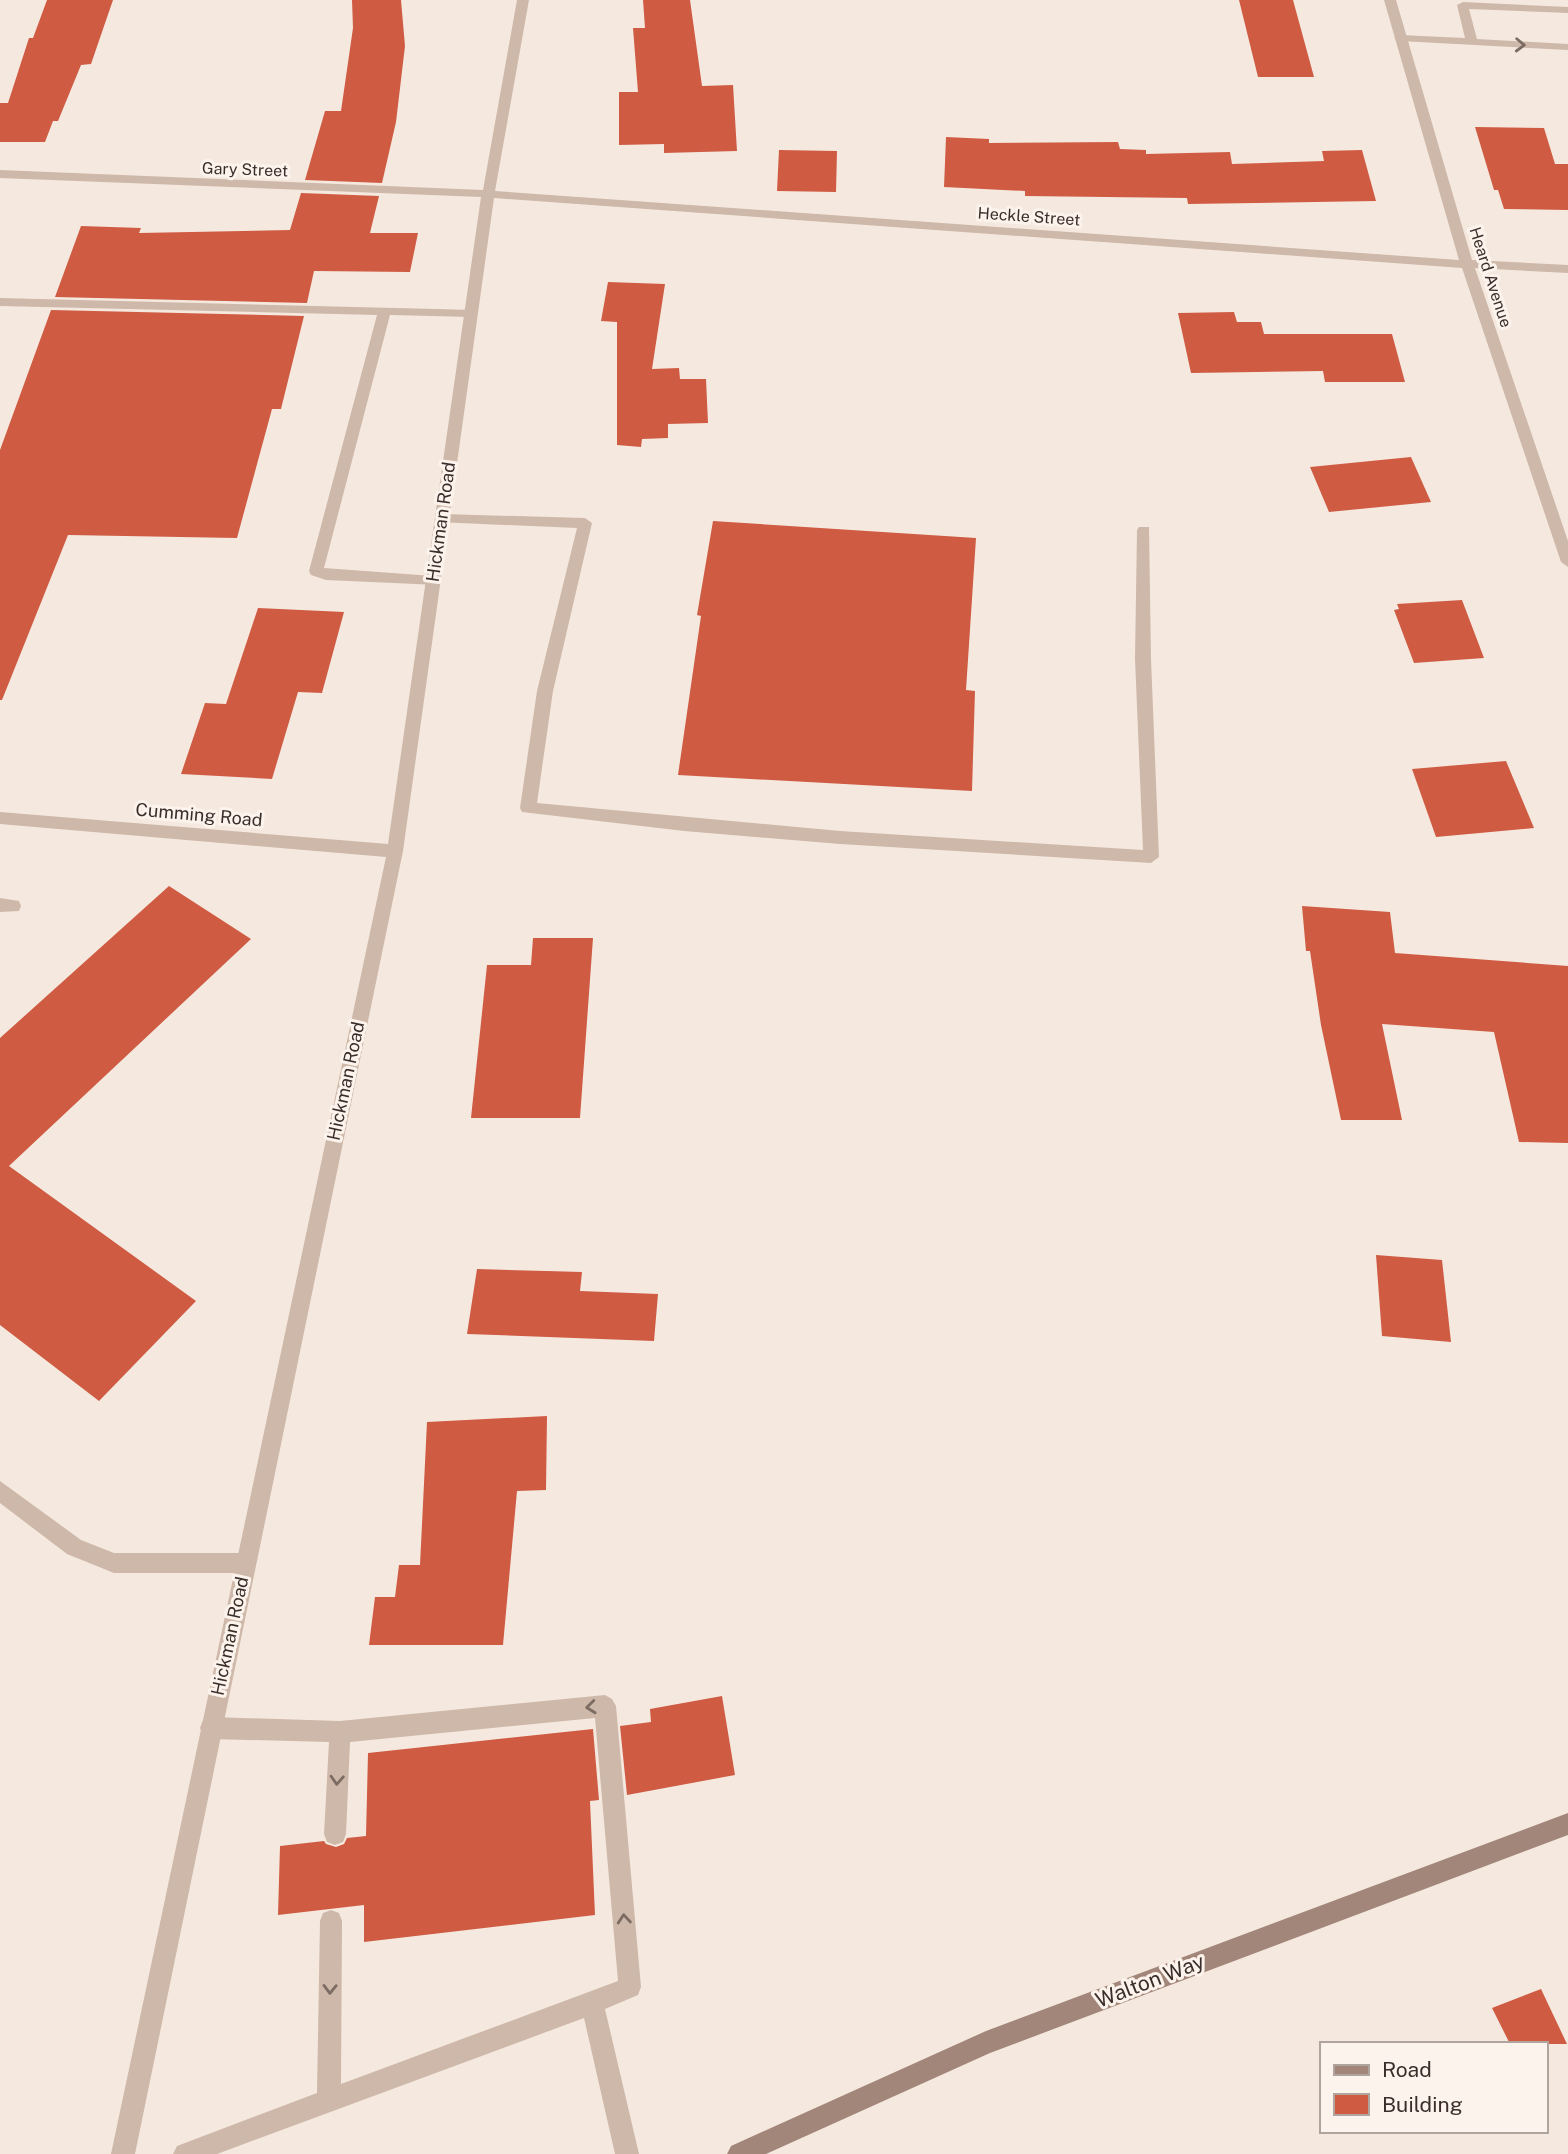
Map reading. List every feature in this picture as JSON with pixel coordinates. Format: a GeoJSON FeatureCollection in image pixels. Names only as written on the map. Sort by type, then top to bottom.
{"type":"FeatureCollection","features":[{"type":"Feature","properties":{"kind":"main road","name":"Walton Way"},"geometry":{"type":"LineString","coordinates":[[739,2154],[986,2043],[1568,1824]]}},
{"type":"Feature","properties":{"kind":"street","name":"Hickman Road"},"geometry":{"type":"LineString","coordinates":[[123,2154],[394,851],[488,194],[523,0]]}},
{"type":"Feature","properties":{"kind":"street","name":"Heard Avenue"},"geometry":{"type":"LineString","coordinates":[[1390,0],[1467,264],[1568,562]]}},
{"type":"Feature","properties":{"kind":"street"},"geometry":{"type":"LineString","coordinates":[[1472,43],[1463,5],[1568,10]]}},
{"type":"Feature","properties":{"kind":"street"},"geometry":{"type":"LineString","coordinates":[[1400,38],[1568,47]]}},
{"type":"Feature","properties":{"kind":"street","name":"Gary Street"},"geometry":{"type":"LineString","coordinates":[[0,174],[488,194]]}},
{"type":"Feature","properties":{"kind":"street","name":"Heckle Street"},"geometry":{"type":"LineString","coordinates":[[488,194],[1568,269]]}},
{"type":"Feature","properties":{"kind":"street"},"geometry":{"type":"LineString","coordinates":[[0,302],[471,313]]}},
{"type":"Feature","properties":{"kind":"street"},"geometry":{"type":"LineString","coordinates":[[385,310],[316,571],[326,575],[433,581]]}},
{"type":"Feature","properties":{"kind":"street"},"geometry":{"type":"LineString","coordinates":[[442,519],[585,523],[545,691],[528,808],[736,829],[992,849],[1151,857],[1143,659],[1144,530]]}},
{"type":"Feature","properties":{"kind":"street","name":"Cumming Road"},"geometry":{"type":"LineString","coordinates":[[0,818],[394,851]]}},
{"type":"Feature","properties":{"kind":"street"},"geometry":{"type":"LineString","coordinates":[[0,1491],[74,1547],[114,1563],[245,1563]]}},
{"type":"Feature","properties":{"kind":"street"},"geometry":{"type":"LineString","coordinates":[[185,2154],[630,1987],[605,1706],[340,1732],[211,1728]]}},
{"type":"Feature","properties":{"kind":"street"},"geometry":{"type":"LineString","coordinates":[[335,1833],[340,1732]]}},
{"type":"Feature","properties":{"kind":"street"},"geometry":{"type":"LineString","coordinates":[[330,2101],[331,1921]]}},
{"type":"Feature","properties":{"kind":"street"},"geometry":{"type":"LineString","coordinates":[[592,2003],[627,2154]]}},
{"type":"Feature","properties":{"kind":"building"},"geometry":{"type":"Polygon","coordinates":[[[47,0],[113,0],[91,64],[81,65],[58,121],[53,121],[45,142],[0,142],[0,103],[8,103],[29,38],[33,38],[47,0]]]}},
{"type":"Feature","properties":{"kind":"building"},"geometry":{"type":"Polygon","coordinates":[[[352,0],[401,0],[405,46],[396,122],[382,183],[305,180],[325,111],[341,111],[353,28],[352,0]]]}},
{"type":"Feature","properties":{"kind":"building"},"geometry":{"type":"Polygon","coordinates":[[[643,0],[690,0],[702,86],[733,85],[737,151],[664,153],[664,144],[619,145],[619,92],[638,92],[633,28],[645,28],[643,0]]]}},
{"type":"Feature","properties":{"kind":"building"},"geometry":{"type":"Polygon","coordinates":[[[1239,0],[1293,0],[1314,77],[1258,77],[1239,0]]]}},
{"type":"Feature","properties":{"kind":"building"},"geometry":{"type":"Polygon","coordinates":[[[1475,127],[1544,128],[1555,164],[1568,164],[1568,210],[1504,209],[1498,190],[1494,190],[1475,127]]]}},
{"type":"Feature","properties":{"kind":"building"},"geometry":{"type":"Polygon","coordinates":[[[946,137],[989,139],[989,143],[1118,142],[1120,149],[1146,150],[1146,154],[1230,152],[1232,164],[1324,161],[1322,151],[1362,150],[1376,201],[1188,204],[1187,198],[1025,196],[1025,191],[944,187],[946,137]]]}},
{"type":"Feature","properties":{"kind":"building"},"geometry":{"type":"Polygon","coordinates":[[[779,150],[837,151],[836,192],[777,191],[779,150]]]}},
{"type":"Feature","properties":{"kind":"building"},"geometry":{"type":"Polygon","coordinates":[[[301,193],[379,196],[370,233],[418,233],[410,272],[314,271],[307,303],[55,297],[81,226],[141,228],[139,233],[290,230],[301,193]]]}},
{"type":"Feature","properties":{"kind":"building"},"geometry":{"type":"Polygon","coordinates":[[[608,282],[665,284],[652,369],[679,368],[680,379],[706,379],[708,423],[668,424],[668,438],[642,439],[641,447],[617,445],[617,322],[601,321],[608,282]]]}},
{"type":"Feature","properties":{"kind":"building"},"geometry":{"type":"Polygon","coordinates":[[[51,310],[304,316],[281,409],[272,409],[237,538],[68,535],[0,700],[0,450],[51,310]]]}},
{"type":"Feature","properties":{"kind":"building"},"geometry":{"type":"Polygon","coordinates":[[[1234,312],[1237,322],[1261,322],[1264,334],[1392,334],[1405,382],[1325,382],[1323,371],[1191,373],[1178,313],[1234,312]]]}},
{"type":"Feature","properties":{"kind":"building"},"geometry":{"type":"Polygon","coordinates":[[[1411,457],[1431,502],[1329,512],[1310,467],[1411,457]]]}},
{"type":"Feature","properties":{"kind":"building"},"geometry":{"type":"Polygon","coordinates":[[[713,521],[976,538],[966,690],[975,691],[972,791],[678,775],[701,616],[697,615],[713,521]]]}},
{"type":"Feature","properties":{"kind":"building"},"geometry":{"type":"Polygon","coordinates":[[[1462,600],[1484,658],[1414,663],[1394,610],[1399,609],[1397,604],[1462,600]]]}},
{"type":"Feature","properties":{"kind":"building"},"geometry":{"type":"Polygon","coordinates":[[[258,608],[344,612],[322,693],[298,692],[272,779],[181,774],[205,703],[226,704],[258,608]]]}},
{"type":"Feature","properties":{"kind":"building"},"geometry":{"type":"Polygon","coordinates":[[[1506,761],[1534,828],[1436,837],[1412,769],[1506,761]]]}},
{"type":"Feature","properties":{"kind":"building"},"geometry":{"type":"Polygon","coordinates":[[[169,886],[251,939],[9,1166],[196,1301],[99,1401],[0,1325],[0,1038],[169,886]]]}},
{"type":"Feature","properties":{"kind":"building"},"geometry":{"type":"Polygon","coordinates":[[[1302,906],[1390,912],[1395,953],[1568,966],[1568,1143],[1519,1142],[1494,1032],[1382,1024],[1402,1120],[1341,1120],[1321,1025],[1310,951],[1306,951],[1302,906]]]}},
{"type":"Feature","properties":{"kind":"building"},"geometry":{"type":"Polygon","coordinates":[[[533,938],[593,938],[580,1118],[471,1118],[487,965],[531,965],[533,938]]]}},
{"type":"Feature","properties":{"kind":"building"},"geometry":{"type":"Polygon","coordinates":[[[1376,1255],[1442,1260],[1451,1342],[1382,1336],[1376,1255]]]}},
{"type":"Feature","properties":{"kind":"building"},"geometry":{"type":"Polygon","coordinates":[[[477,1269],[582,1272],[580,1291],[658,1294],[654,1341],[467,1334],[477,1269]]]}},
{"type":"Feature","properties":{"kind":"building"},"geometry":{"type":"Polygon","coordinates":[[[547,1416],[546,1490],[517,1491],[503,1645],[369,1645],[375,1597],[395,1597],[399,1565],[420,1565],[427,1422],[547,1416]]]}},
{"type":"Feature","properties":{"kind":"building"},"geometry":{"type":"Polygon","coordinates":[[[722,1696],[735,1775],[627,1795],[620,1726],[651,1722],[650,1709],[722,1696]]]}},
{"type":"Feature","properties":{"kind":"building"},"geometry":{"type":"Polygon","coordinates":[[[593,1729],[599,1800],[590,1801],[595,1915],[364,1942],[364,1905],[278,1915],[280,1846],[324,1841],[336,1847],[344,1844],[347,1838],[366,1836],[368,1753],[593,1729]]]}},
{"type":"Feature","properties":{"kind":"building"},"geometry":{"type":"Polygon","coordinates":[[[1541,1989],[1567,2044],[1509,2042],[1492,2008],[1541,1989]]]}}]}
